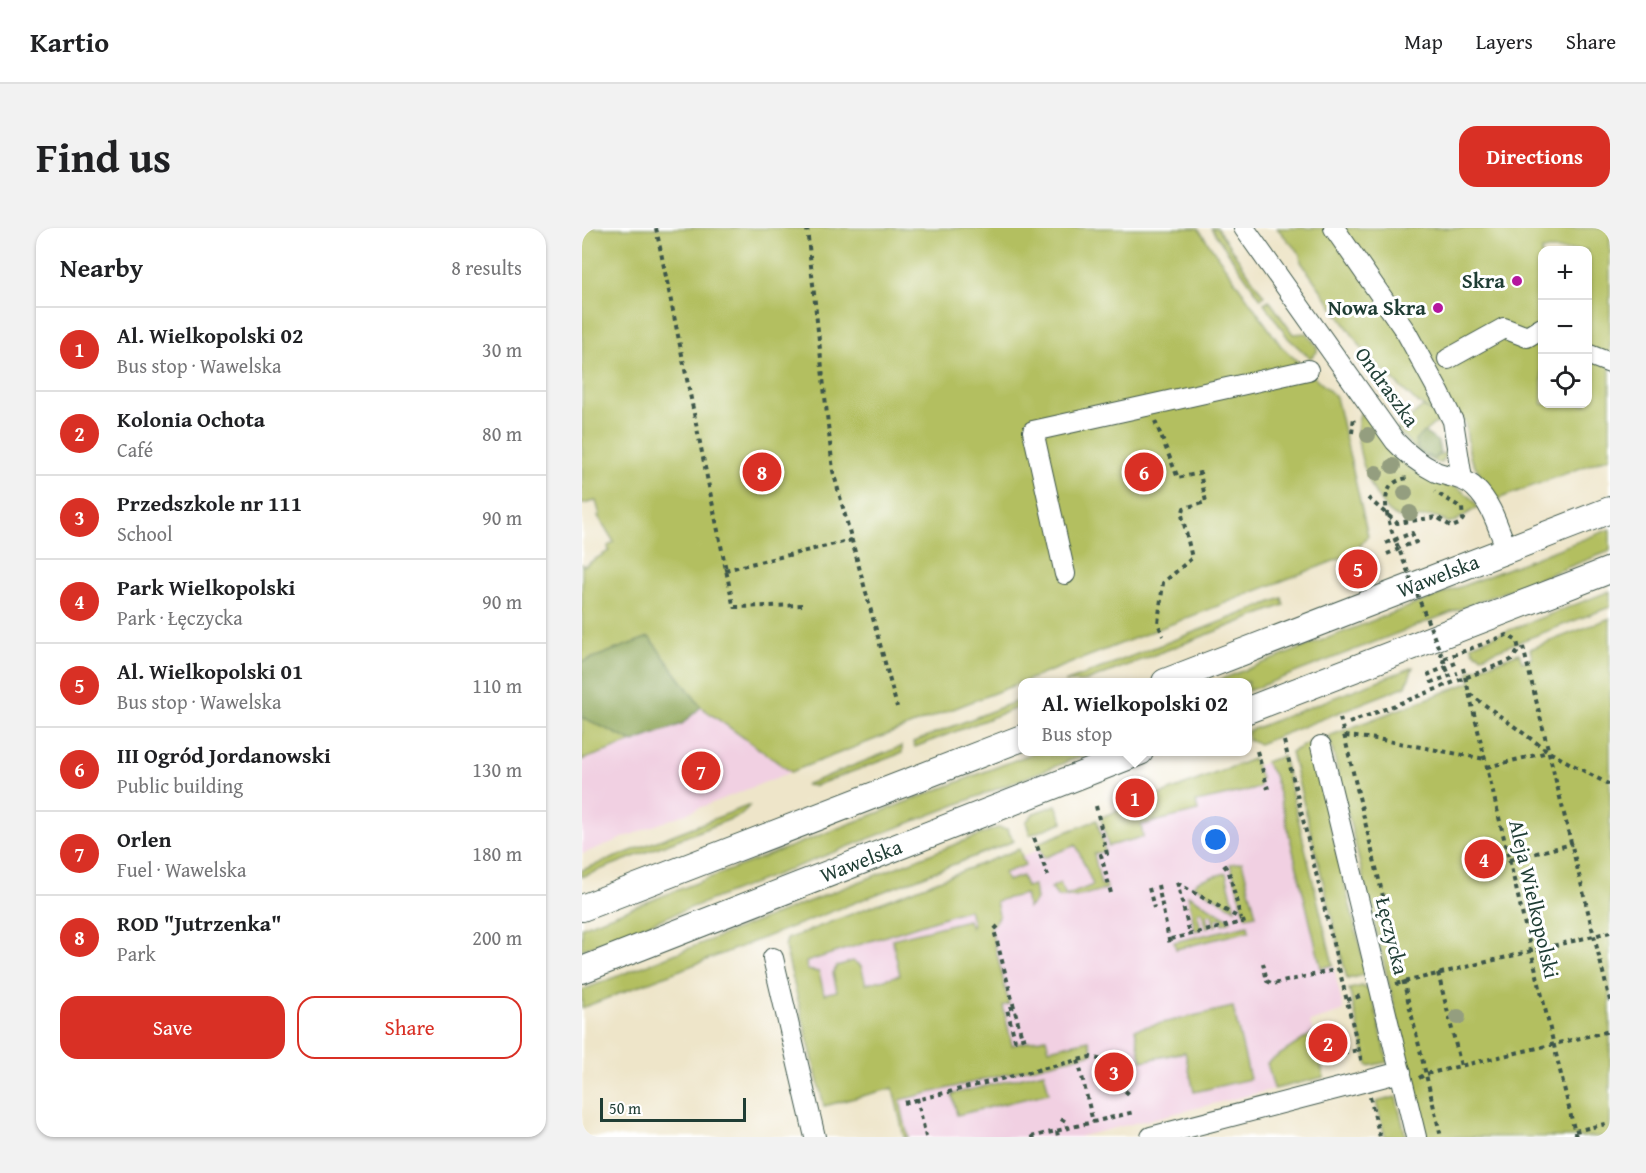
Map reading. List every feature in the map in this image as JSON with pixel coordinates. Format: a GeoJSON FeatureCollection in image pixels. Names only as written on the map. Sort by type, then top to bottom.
{"type":"FeatureCollection","features":[{"type":"Feature","properties":{"kind":"main road","name":"Wawelska"},"geometry":{"type":"LineString","coordinates":[[1175,678],[1610,510]]}},
{"type":"Feature","properties":{"kind":"main road"},"geometry":{"type":"LineString","coordinates":[[1252,708],[1610,570]]}},
{"type":"Feature","properties":{"kind":"main road"},"geometry":{"type":"LineString","coordinates":[[582,908],[1018,740]]}},
{"type":"Feature","properties":{"kind":"main road","name":"Wawelska"},"geometry":{"type":"LineString","coordinates":[[582,970],[1130,756]]}},
{"type":"Feature","properties":{"kind":"street","name":"Ondraszka"},"geometry":{"type":"LineString","coordinates":[[1244,228],[1405,452],[1437,472],[1462,479],[1474,487],[1485,501],[1507,550]]}},
{"type":"Feature","properties":{"kind":"street"},"geometry":{"type":"LineString","coordinates":[[1334,228],[1406,332],[1440,394],[1453,421],[1462,479]]}},
{"type":"Feature","properties":{"kind":"street"},"geometry":{"type":"LineString","coordinates":[[1448,359],[1504,328],[1527,337],[1538,330]]}},
{"type":"Feature","properties":{"kind":"street"},"geometry":{"type":"LineString","coordinates":[[1592,356],[1610,363]]}},
{"type":"Feature","properties":{"kind":"street"},"geometry":{"type":"LineString","coordinates":[[1065,574],[1033,431],[1308,370]]}},
{"type":"Feature","properties":{"kind":"street","name":"Łęczycka"},"geometry":{"type":"LineString","coordinates":[[1321,746],[1416,1137]]}},
{"type":"Feature","properties":{"kind":"street"},"geometry":{"type":"LineString","coordinates":[[773,958],[815,1137]]}},
{"type":"Feature","properties":{"kind":"street"},"geometry":{"type":"LineString","coordinates":[[1150,1137],[1197,1131],[1366,1080],[1402,1079]]}},
{"type":"Feature","properties":{"kind":"path"},"geometry":{"type":"LineString","coordinates":[[656,228],[725,570],[735,607],[805,605]]}},
{"type":"Feature","properties":{"kind":"path"},"geometry":{"type":"LineString","coordinates":[[807,228],[833,471],[897,707]]}},
{"type":"Feature","properties":{"kind":"path"},"geometry":{"type":"LineString","coordinates":[[1152,405],[1158,434],[1179,480],[1200,473],[1206,502],[1184,508],[1182,515],[1192,558],[1163,583],[1158,623],[1163,636]]}},
{"type":"Feature","properties":{"kind":"path"},"geometry":{"type":"LineString","coordinates":[[1413,478],[1400,479],[1392,484],[1385,499],[1386,516],[1449,675]]}},
{"type":"Feature","properties":{"kind":"path"},"geometry":{"type":"LineString","coordinates":[[1368,498],[1386,516],[1403,524],[1437,518],[1452,527],[1459,524],[1463,519],[1462,508],[1455,502],[1444,500],[1431,487]]}},
{"type":"Feature","properties":{"kind":"path"},"geometry":{"type":"LineString","coordinates":[[1386,543],[1412,533],[1416,542],[1389,554]]}},
{"type":"Feature","properties":{"kind":"path"},"geometry":{"type":"LineString","coordinates":[[725,570],[852,540]]}},
{"type":"Feature","properties":{"kind":"path"},"geometry":{"type":"LineString","coordinates":[[1349,723],[1511,660],[1516,656],[1519,646],[1511,636],[1501,636],[1443,659]]}},
{"type":"Feature","properties":{"kind":"path"},"geometry":{"type":"LineString","coordinates":[[1524,649],[1610,1001]]}},
{"type":"Feature","properties":{"kind":"path"},"geometry":{"type":"LineString","coordinates":[[1456,663],[1429,674],[1432,682],[1458,673]]}},
{"type":"Feature","properties":{"kind":"path","name":"Aleja Wielkopolski"},"geometry":{"type":"LineString","coordinates":[[1462,668],[1576,1137]]}},
{"type":"Feature","properties":{"kind":"path"},"geometry":{"type":"LineString","coordinates":[[1470,694],[1549,752],[1610,785]]}},
{"type":"Feature","properties":{"kind":"path"},"geometry":{"type":"LineString","coordinates":[[1340,718],[1441,1137]]}},
{"type":"Feature","properties":{"kind":"path"},"geometry":{"type":"LineString","coordinates":[[1345,736],[1377,739],[1485,759]]}},
{"type":"Feature","properties":{"kind":"path"},"geometry":{"type":"LineString","coordinates":[[1284,741],[1380,1137]]}},
{"type":"Feature","properties":{"kind":"path"},"geometry":{"type":"LineString","coordinates":[[1257,751],[1268,789]]}},
{"type":"Feature","properties":{"kind":"path"},"geometry":{"type":"LineString","coordinates":[[1487,767],[1549,752]]}},
{"type":"Feature","properties":{"kind":"path"},"geometry":{"type":"LineString","coordinates":[[1096,806],[1107,854],[1101,855],[1112,897]]}},
{"type":"Feature","properties":{"kind":"path"},"geometry":{"type":"LineString","coordinates":[[1034,838],[1049,879]]}},
{"type":"Feature","properties":{"kind":"path"},"geometry":{"type":"LineString","coordinates":[[1509,860],[1572,844]]}},
{"type":"Feature","properties":{"kind":"path"},"geometry":{"type":"LineString","coordinates":[[1224,865],[1229,872],[1243,921]]}},
{"type":"Feature","properties":{"kind":"path"},"geometry":{"type":"LineString","coordinates":[[1190,934],[1177,882],[1243,921]]}},
{"type":"Feature","properties":{"kind":"path"},"geometry":{"type":"LineString","coordinates":[[1158,885],[1171,939],[1170,945]]}},
{"type":"Feature","properties":{"kind":"path"},"geometry":{"type":"LineString","coordinates":[[1149,888],[1154,908]]}},
{"type":"Feature","properties":{"kind":"path"},"geometry":{"type":"LineString","coordinates":[[1171,939],[1243,921]]}},
{"type":"Feature","properties":{"kind":"path"},"geometry":{"type":"LineString","coordinates":[[998,926],[994,930],[1014,1007],[1007,1009],[1015,1040],[1024,1038]]}},
{"type":"Feature","properties":{"kind":"path"},"geometry":{"type":"LineString","coordinates":[[1347,999],[1438,973],[1610,932]]}},
{"type":"Feature","properties":{"kind":"path"},"geometry":{"type":"LineString","coordinates":[[1263,963],[1267,981],[1273,984],[1339,969]]}},
{"type":"Feature","properties":{"kind":"path"},"geometry":{"type":"LineString","coordinates":[[1438,973],[1461,1066]]}},
{"type":"Feature","properties":{"kind":"path"},"geometry":{"type":"LineString","coordinates":[[1402,1079],[1610,1031]]}},
{"type":"Feature","properties":{"kind":"path"},"geometry":{"type":"LineString","coordinates":[[1343,1053],[1359,1050]]}},
{"type":"Feature","properties":{"kind":"path"},"geometry":{"type":"LineString","coordinates":[[904,1103],[916,1098],[1090,1057],[1103,1060],[1119,1085],[1131,1096]]}},
{"type":"Feature","properties":{"kind":"path"},"geometry":{"type":"LineString","coordinates":[[1078,1060],[1093,1122]]}},
{"type":"Feature","properties":{"kind":"path"},"geometry":{"type":"LineString","coordinates":[[916,1098],[926,1137]]}},
{"type":"Feature","properties":{"kind":"path"},"geometry":{"type":"LineString","coordinates":[[1031,1137],[1134,1112]]}},
{"type":"Feature","properties":{"kind":"path"},"geometry":{"type":"LineString","coordinates":[[1061,1119],[1066,1122],[1068,1128]]}},
{"type":"Feature","properties":{"kind":"path"},"geometry":{"type":"LineString","coordinates":[[1575,1131],[1610,1123]]}},
{"type":"Feature","properties":{"kind":"path"},"geometry":{"type":"LineString","coordinates":[[582,1131],[584,1137]]}},
{"type":"Feature","properties":{"kind":"path"},"geometry":{"type":"LineString","coordinates":[[1057,1131],[1058,1137]]}},
{"type":"Feature","properties":{"kind":"shaded area"},"geometry":{"type":"Polygon","coordinates":[[[701,707],[791,772],[582,854],[582,760],[682,724],[701,707]]]}},
{"type":"Feature","properties":{"kind":"shaded area"},"geometry":{"type":"Polygon","coordinates":[[[1283,756],[1344,1011],[1310,1022],[1313,1033],[1267,1063],[1274,1089],[1078,1137],[904,1137],[893,1088],[824,1106],[785,947],[1283,756]]]}},
{"type":"Feature","properties":{"kind":"green space"},"geometry":{"type":"Polygon","coordinates":[[[582,228],[1198,228],[1281,346],[1336,397],[1368,536],[1354,553],[1033,678],[1018,678],[1018,684],[791,772],[701,707],[649,637],[582,662],[582,564],[584,566],[609,551],[608,546],[614,542],[598,516],[600,515],[596,501],[582,504],[582,228]]]}},
{"type":"Feature","properties":{"kind":"green space"},"geometry":{"type":"Polygon","coordinates":[[[1211,228],[1217,228],[1264,296],[1261,299],[1211,228]]]}},
{"type":"Feature","properties":{"kind":"green space","name":"Nowa Skra"},"geometry":{"type":"Polygon","coordinates":[[[1277,228],[1610,228],[1610,457],[1495,500],[1470,457],[1465,422],[1461,419],[1434,424],[1415,440],[1426,456],[1434,459],[1447,451],[1442,463],[1422,456],[1397,429],[1423,407],[1438,416],[1414,400],[1366,354],[1301,262],[1300,254],[1277,228]]]}},
{"type":"Feature","properties":{"kind":"green space"},"geometry":{"type":"Polygon","coordinates":[[[1269,300],[1293,334],[1307,333],[1317,347],[1317,352],[1310,358],[1288,338],[1264,303],[1269,300]]]}},
{"type":"Feature","properties":{"kind":"green space"},"geometry":{"type":"Polygon","coordinates":[[[1362,410],[1383,442],[1402,462],[1419,474],[1463,491],[1478,507],[1456,521],[1448,523],[1434,516],[1406,520],[1389,511],[1371,486],[1360,452],[1358,421],[1362,410]]]}},
{"type":"Feature","properties":{"kind":"green space"},"geometry":{"type":"Polygon","coordinates":[[[1424,432],[1438,442],[1440,453],[1434,459],[1418,451],[1415,440],[1424,432]]]}},
{"type":"Feature","properties":{"kind":"green space"},"geometry":{"type":"Polygon","coordinates":[[[1610,529],[1610,551],[1252,689],[1252,678],[1224,678],[1610,529]]]}},
{"type":"Feature","properties":{"kind":"green space"},"geometry":{"type":"Polygon","coordinates":[[[1610,591],[1610,607],[1482,656],[1474,652],[1471,645],[1610,591]]]}},
{"type":"Feature","properties":{"kind":"green space"},"geometry":{"type":"Polygon","coordinates":[[[1282,598],[1284,605],[1094,678],[1075,678],[1282,598]]]}},
{"type":"Feature","properties":{"kind":"green space"},"geometry":{"type":"Polygon","coordinates":[[[1610,618],[1610,1137],[1426,1137],[1329,736],[1471,682],[1468,672],[1519,653],[1522,662],[1532,658],[1530,649],[1610,618]]]}},
{"type":"Feature","properties":{"kind":"green space"},"geometry":{"type":"Polygon","coordinates":[[[649,637],[701,707],[682,724],[633,742],[582,717],[582,662],[649,637]]]}},
{"type":"Feature","properties":{"kind":"green space"},"geometry":{"type":"Polygon","coordinates":[[[1413,667],[1406,686],[1259,744],[1252,741],[1252,729],[1413,667]]]}},
{"type":"Feature","properties":{"kind":"green space"},"geometry":{"type":"Polygon","coordinates":[[[1018,701],[1018,708],[915,747],[913,742],[1018,701]]]}},
{"type":"Feature","properties":{"kind":"green space"},"geometry":{"type":"Polygon","coordinates":[[[582,717],[633,742],[582,760],[582,717]]]}},
{"type":"Feature","properties":{"kind":"green space"},"geometry":{"type":"Polygon","coordinates":[[[1310,742],[1366,971],[1360,976],[1347,979],[1291,752],[1310,742]]]}},
{"type":"Feature","properties":{"kind":"green space"},"geometry":{"type":"Polygon","coordinates":[[[902,746],[902,753],[814,786],[805,785],[902,746]]]}},
{"type":"Feature","properties":{"kind":"green space"},"geometry":{"type":"Polygon","coordinates":[[[1026,756],[1082,756],[582,950],[582,927],[1026,756]]]}},
{"type":"Feature","properties":{"kind":"green space"},"geometry":{"type":"Polygon","coordinates":[[[1283,756],[1333,965],[1321,968],[1274,775],[1265,762],[1283,756]]]}},
{"type":"Feature","properties":{"kind":"green space"},"geometry":{"type":"Polygon","coordinates":[[[1253,759],[1261,778],[1259,788],[1196,802],[1198,811],[1141,825],[1143,837],[1108,846],[1101,818],[1104,816],[1253,759]]]}},
{"type":"Feature","properties":{"kind":"green space"},"geometry":{"type":"Polygon","coordinates":[[[750,805],[741,815],[582,877],[582,870],[750,805]]]}},
{"type":"Feature","properties":{"kind":"green space"},"geometry":{"type":"Polygon","coordinates":[[[1056,805],[1063,822],[1030,835],[1026,822],[1034,813],[1056,805]]]}},
{"type":"Feature","properties":{"kind":"green space"},"geometry":{"type":"Polygon","coordinates":[[[1097,820],[1105,851],[1094,854],[1101,885],[1106,884],[1107,889],[1075,897],[1058,897],[1051,888],[1060,883],[1066,896],[1093,885],[1076,845],[1043,858],[1038,843],[1097,820]]]}},
{"type":"Feature","properties":{"kind":"green space"},"geometry":{"type":"Polygon","coordinates":[[[997,828],[1007,829],[1014,841],[582,1008],[582,990],[997,828]]]}},
{"type":"Feature","properties":{"kind":"green space"},"geometry":{"type":"Polygon","coordinates":[[[1019,849],[1025,865],[1004,873],[1007,881],[1022,876],[1026,887],[1034,885],[1036,900],[1028,908],[1025,894],[996,901],[999,915],[994,924],[990,925],[1009,1004],[1003,1006],[1012,1045],[1046,1038],[1049,1049],[1089,1040],[1093,1053],[900,1100],[908,1137],[904,1137],[893,1088],[824,1106],[785,947],[787,939],[1019,849]],[[969,909],[806,962],[807,970],[819,972],[824,994],[837,991],[833,973],[837,966],[853,961],[861,966],[866,984],[900,975],[892,939],[968,920],[971,928],[973,925],[969,909]]]}},
{"type":"Feature","properties":{"kind":"green space"},"geometry":{"type":"Polygon","coordinates":[[[1242,862],[1256,915],[1246,917],[1230,864],[1242,862]]]}},
{"type":"Feature","properties":{"kind":"green space"},"geometry":{"type":"Polygon","coordinates":[[[1226,873],[1235,909],[1193,885],[1200,880],[1226,873]]]}},
{"type":"Feature","properties":{"kind":"green space"},"geometry":{"type":"Polygon","coordinates":[[[1188,895],[1231,921],[1223,924],[1221,918],[1216,919],[1217,925],[1214,926],[1212,914],[1206,915],[1209,927],[1206,928],[1202,911],[1197,912],[1201,929],[1195,931],[1188,895]]]}},
{"type":"Feature","properties":{"kind":"green space"},"geometry":{"type":"Polygon","coordinates":[[[1248,925],[1249,931],[1176,949],[1174,942],[1248,925]]]}},
{"type":"Feature","properties":{"kind":"green space"},"geometry":{"type":"Polygon","coordinates":[[[1362,986],[1371,991],[1388,1062],[1368,1066],[1349,989],[1362,986]]]}},
{"type":"Feature","properties":{"kind":"green space"},"geometry":{"type":"Polygon","coordinates":[[[1233,1007],[1250,1079],[1194,1092],[1185,1052],[1142,1061],[1135,1029],[1233,1007]]]}},
{"type":"Feature","properties":{"kind":"green space"},"geometry":{"type":"Polygon","coordinates":[[[1313,1033],[1324,1077],[1274,1089],[1267,1063],[1313,1033]]]}},
{"type":"Feature","properties":{"kind":"green space"},"geometry":{"type":"Polygon","coordinates":[[[1044,1072],[1049,1093],[957,1115],[952,1094],[1044,1072]]]}},
{"type":"Feature","properties":{"kind":"green space"},"geometry":{"type":"Polygon","coordinates":[[[1396,1097],[1406,1137],[1385,1137],[1376,1102],[1396,1097]]]}},
{"type":"Feature","properties":{"kind":"place","name":"Skra"},"geometry":{"type":"Point","coordinates":[1517,281]}},
{"type":"Feature","properties":{"kind":"place","name":"Nowa Skra"},"geometry":{"type":"Point","coordinates":[1438,308]}},
{"type":"Feature","properties":{"kind":"place","name":"ROD \"Jutrzenka\""},"geometry":{"type":"Point","coordinates":[762,472]}},
{"type":"Feature","properties":{"kind":"place","name":"III Ogród Jordanowski"},"geometry":{"type":"Point","coordinates":[1144,472]}},
{"type":"Feature","properties":{"kind":"place","name":"Al. Wielkopolski 01"},"geometry":{"type":"Point","coordinates":[1358,569]}},
{"type":"Feature","properties":{"kind":"place","name":"Orlen"},"geometry":{"type":"Point","coordinates":[701,771]}},
{"type":"Feature","properties":{"kind":"place","name":"Al. Wielkopolski 02"},"geometry":{"type":"Point","coordinates":[1135,798]}},
{"type":"Feature","properties":{"kind":"place","name":"Park Wielkopolski"},"geometry":{"type":"Point","coordinates":[1484,859]}},
{"type":"Feature","properties":{"kind":"place","name":"Kolonia Ochota"},"geometry":{"type":"Point","coordinates":[1328,1043]}},
{"type":"Feature","properties":{"kind":"place","name":"Przedszkole nr 111"},"geometry":{"type":"Point","coordinates":[1114,1072]}}]}
